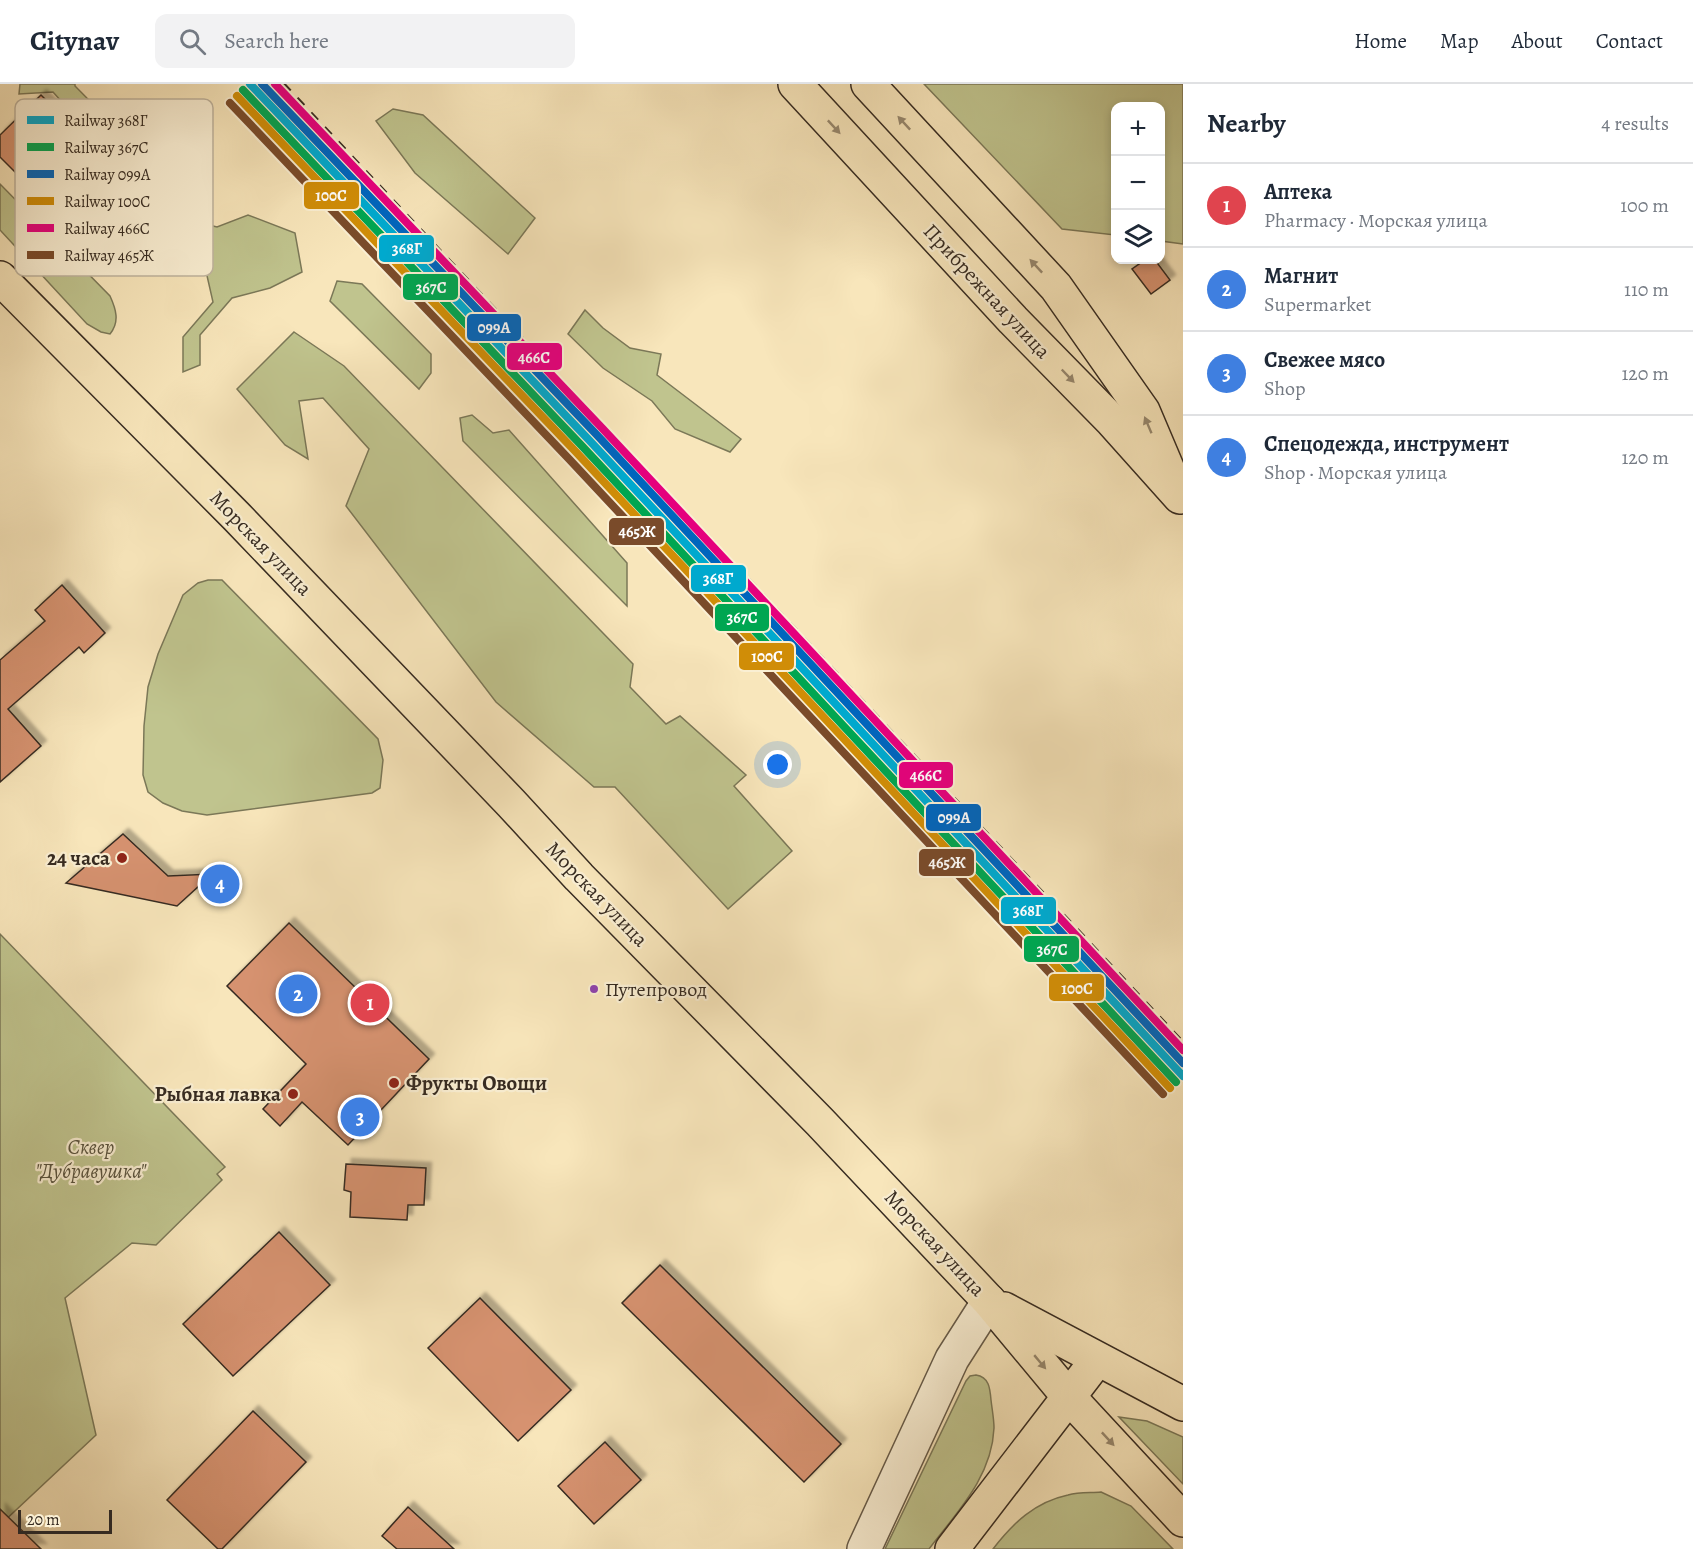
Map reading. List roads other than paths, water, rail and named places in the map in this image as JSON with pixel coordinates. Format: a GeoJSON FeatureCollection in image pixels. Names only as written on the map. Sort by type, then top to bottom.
{"type":"FeatureCollection","features":[{"type":"Feature","properties":{"kind":"main road","name":"Прибрежная улица"},"geometry":{"type":"LineString","coordinates":[[795,84],[1013,320],[1112,421],[1182,500]]}},
{"type":"Feature","properties":{"kind":"main road","name":"Прибрежная улица"},"geometry":{"type":"LineString","coordinates":[[868,84],[1056,287],[1143,411],[1182,500]]}},
{"type":"Feature","properties":{"kind":"main road","name":"Морская улица"},"geometry":{"type":"LineString","coordinates":[[0,278],[237,517],[512,803],[579,878],[820,1122],[989,1301],[1068,1396],[1183,1520]]}},
{"type":"Feature","properties":{"kind":"main road"},"geometry":{"type":"LineString","coordinates":[[989,1301],[1183,1404]]}},
{"type":"Feature","properties":{"kind":"main road"},"geometry":{"type":"LineString","coordinates":[[952,1549],[1097,1360]]}},
{"type":"Feature","properties":{"kind":"street"},"geometry":{"type":"LineString","coordinates":[[864,1549],[952,1359],[989,1301]]}},
{"type":"Feature","properties":{"kind":"railway"},"geometry":{"type":"LineString","coordinates":[[283,84],[1183,1043]]}},
{"type":"Feature","properties":{"kind":"rail line","name":"368Г"},"geometry":{"type":"LineString","coordinates":[[250,84],[589,440],[1183,1076]]}},
{"type":"Feature","properties":{"kind":"rail line","name":"099А"},"geometry":{"type":"LineString","coordinates":[[262,84],[596,434],[1183,1063]]}},
{"type":"Feature","properties":{"kind":"rail line","name":"466С"},"geometry":{"type":"LineString","coordinates":[[275,84],[602,428],[1183,1050]]}},
{"type":"Feature","properties":{"kind":"rail line","name":"367С"},"geometry":{"type":"LineString","coordinates":[[243,90],[582,446],[1176,1082]]}},
{"type":"Feature","properties":{"kind":"rail line","name":"100C"},"geometry":{"type":"LineString","coordinates":[[237,96],[576,452],[1170,1088]]}},
{"type":"Feature","properties":{"kind":"rail line","name":"465Ж"},"geometry":{"type":"LineString","coordinates":[[230,103],[569,459],[1163,1094]]}},
{"type":"Feature","properties":{"kind":"place","name":"24 часа"},"geometry":{"type":"Point","coordinates":[122,858]}},
{"type":"Feature","properties":{"kind":"place","name":"Спецодежда, инструмент"},"geometry":{"type":"Point","coordinates":[220,884]}},
{"type":"Feature","properties":{"kind":"place","name":"Путепровод"},"geometry":{"type":"Point","coordinates":[594,989]}},
{"type":"Feature","properties":{"kind":"place","name":"Магнит"},"geometry":{"type":"Point","coordinates":[298,994]}},
{"type":"Feature","properties":{"kind":"place","name":"Аптека"},"geometry":{"type":"Point","coordinates":[370,1003]}},
{"type":"Feature","properties":{"kind":"place","name":"Фрукты Овощи"},"geometry":{"type":"Point","coordinates":[394,1083]}},
{"type":"Feature","properties":{"kind":"place","name":"Рыбная лавка"},"geometry":{"type":"Point","coordinates":[293,1094]}},
{"type":"Feature","properties":{"kind":"place","name":"Свежее мясо"},"geometry":{"type":"Point","coordinates":[360,1117]}},
{"type":"Feature","properties":{"kind":"park label","name":"Сквер \"Дубравушка\""},"geometry":{"type":"Point","coordinates":[91,1159]}}]}
